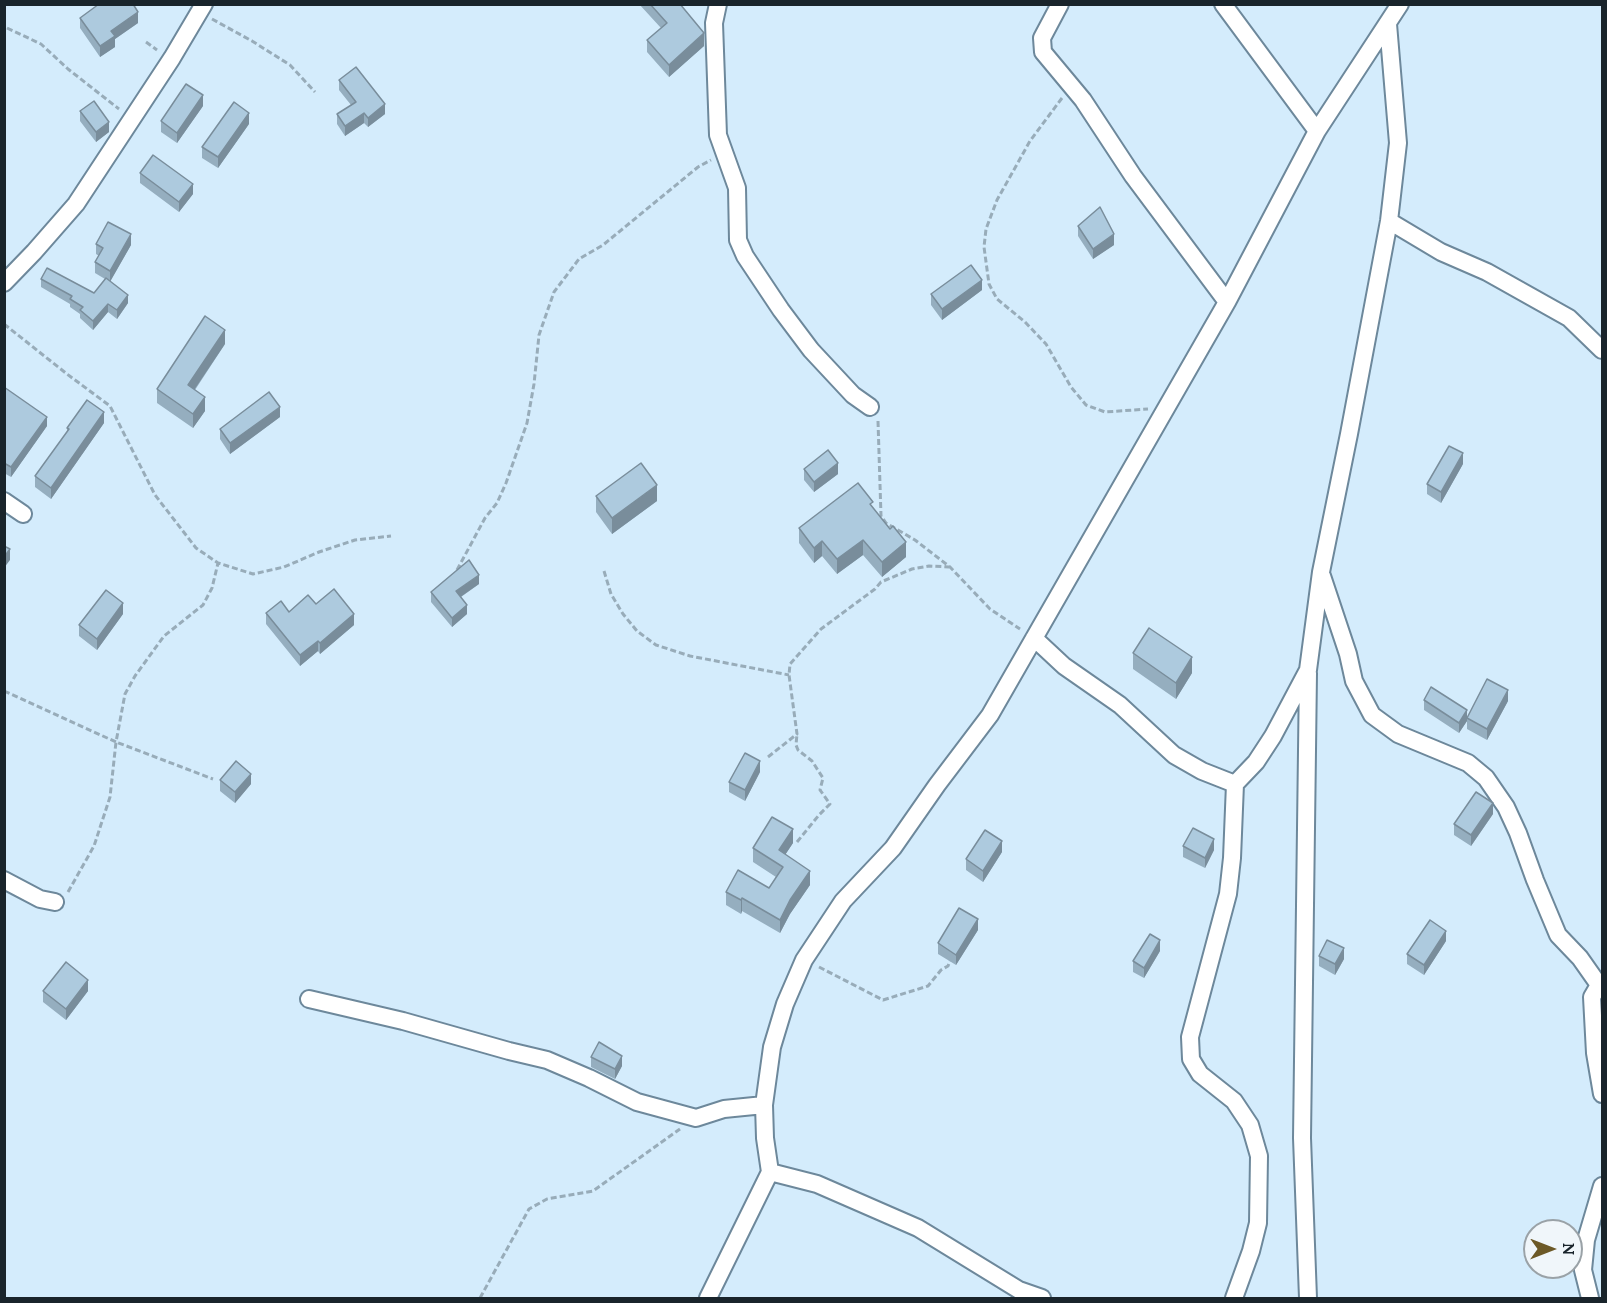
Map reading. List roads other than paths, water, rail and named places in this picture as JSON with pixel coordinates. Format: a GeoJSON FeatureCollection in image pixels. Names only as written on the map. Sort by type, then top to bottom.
{"type":"FeatureCollection","features":[{"type":"Feature","properties":{"kind":"street"},"geometry":{"type":"LineString","coordinates":[[718,4],[714,23],[718,135],[737,188],[738,240],[781,310],[812,350],[853,395],[870,407]]}},
{"type":"Feature","properties":{"kind":"street"},"geometry":{"type":"LineString","coordinates":[[1060,4],[1042,38],[1043,52],[1083,100],[1157,210],[1227,302]]}},
{"type":"Feature","properties":{"kind":"street"},"geometry":{"type":"LineString","coordinates":[[1223,4],[1317,131]]}},
{"type":"Feature","properties":{"kind":"street"},"geometry":{"type":"LineString","coordinates":[[708,1299],[770,1172],[765,1138],[764,1105],[772,1047],[785,1004],[804,960],[843,900],[893,848],[990,715],[1227,302],[1317,131],[1400,4]]}},
{"type":"Feature","properties":{"kind":"street"},"geometry":{"type":"LineString","coordinates":[[4,283],[76,204],[202,8]]}},
{"type":"Feature","properties":{"kind":"street"},"geometry":{"type":"LineString","coordinates":[[1308,1299],[1302,1138],[1308,670],[1321,572],[1389,221],[1398,143],[1388,24]]}},
{"type":"Feature","properties":{"kind":"street"},"geometry":{"type":"LineString","coordinates":[[1389,221],[1441,252],[1487,272],[1569,318],[1602,350]]}},
{"type":"Feature","properties":{"kind":"street"},"geometry":{"type":"LineString","coordinates":[[4,501],[23,514]]}},
{"type":"Feature","properties":{"kind":"street"},"geometry":{"type":"LineString","coordinates":[[1321,572],[1348,654],[1354,681],[1372,715],[1398,734],[1468,763],[1486,778],[1510,816],[1558,935],[1601,985],[1592,997],[1595,1053],[1602,1094]]}},
{"type":"Feature","properties":{"kind":"street"},"geometry":{"type":"LineString","coordinates":[[1034,638],[1064,666],[1120,705],[1174,755],[1202,771],[1235,784]]}},
{"type":"Feature","properties":{"kind":"street"},"geometry":{"type":"LineString","coordinates":[[1234,1299],[1258,1223],[1259,1156],[1250,1125],[1234,1101],[1200,1074],[1191,1059],[1190,1037],[1228,894],[1235,784],[1256,762],[1273,736],[1308,670]]}},
{"type":"Feature","properties":{"kind":"street"},"geometry":{"type":"LineString","coordinates":[[4,880],[40,899],[55,902]]}},
{"type":"Feature","properties":{"kind":"street"},"geometry":{"type":"LineString","coordinates":[[309,999],[403,1021],[547,1060],[637,1102],[696,1118],[724,1109],[764,1105]]}},
{"type":"Feature","properties":{"kind":"street"},"geometry":{"type":"LineString","coordinates":[[770,1172],[817,1184],[918,1228],[1019,1290],[1041,1299]]}},
{"type":"Feature","properties":{"kind":"street"},"geometry":{"type":"LineString","coordinates":[[1590,1299],[1583,1269],[1586,1240],[1602,1186]]}}]}
